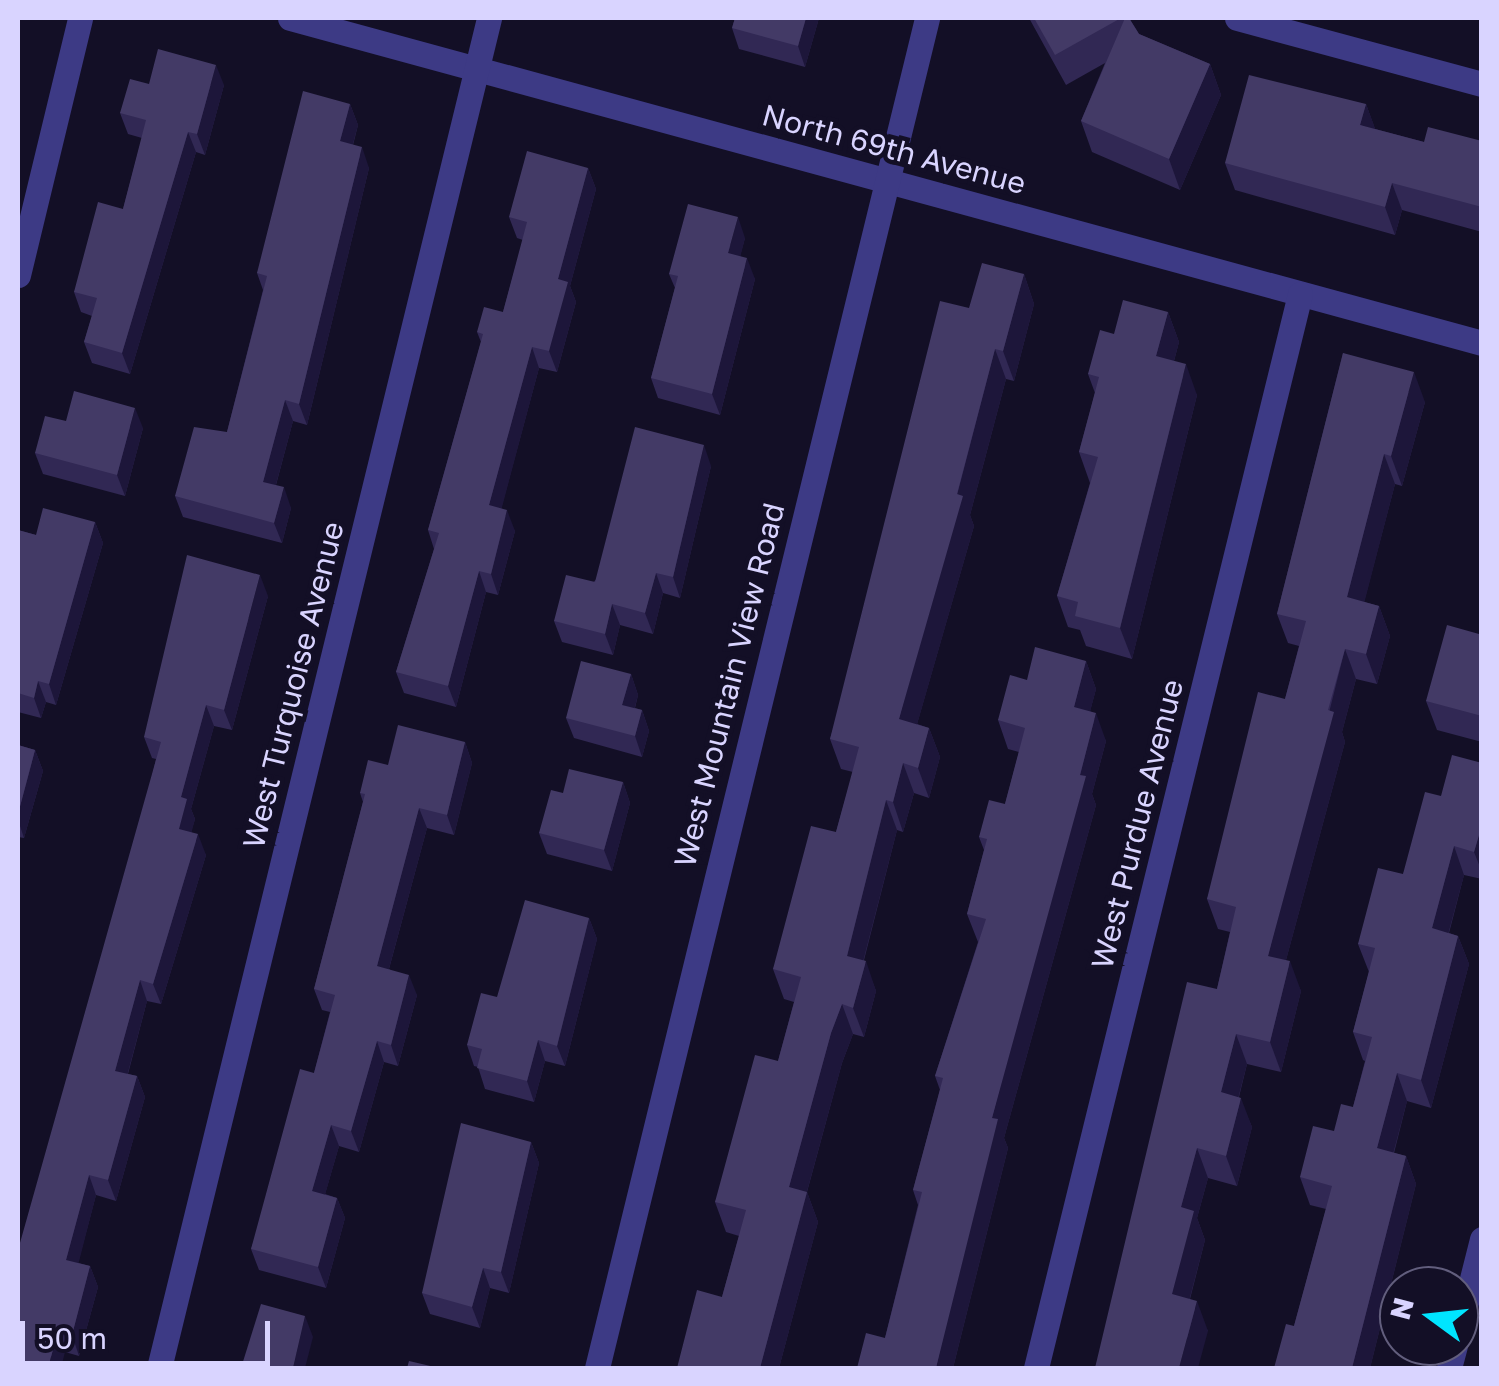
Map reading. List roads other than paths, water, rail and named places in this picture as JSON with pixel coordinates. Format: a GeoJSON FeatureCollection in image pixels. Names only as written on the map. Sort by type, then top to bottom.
{"type":"FeatureCollection","features":[{"type":"Feature","properties":{"kind":"street"},"geometry":{"type":"LineString","coordinates":[[18,275],[80,18]]}},
{"type":"Feature","properties":{"kind":"street","name":"North 69th Avenue"},"geometry":{"type":"LineString","coordinates":[[290,18],[1482,343]]}},
{"type":"Feature","properties":{"kind":"street","name":"West Turquoise Avenue"},"geometry":{"type":"LineString","coordinates":[[159,1368],[489,18]]}},
{"type":"Feature","properties":{"kind":"street","name":"West Mountain View Road"},"geometry":{"type":"LineString","coordinates":[[596,1368],[926,18]]}},
{"type":"Feature","properties":{"kind":"street"},"geometry":{"type":"LineString","coordinates":[[1236,18],[1482,84]]}},
{"type":"Feature","properties":{"kind":"street","name":"West Purdue Avenue"},"geometry":{"type":"LineString","coordinates":[[1036,1368],[1300,294]]}},
{"type":"Feature","properties":{"kind":"street"},"geometry":{"type":"LineString","coordinates":[[1475,1266],[1482,1239]]}}]}
